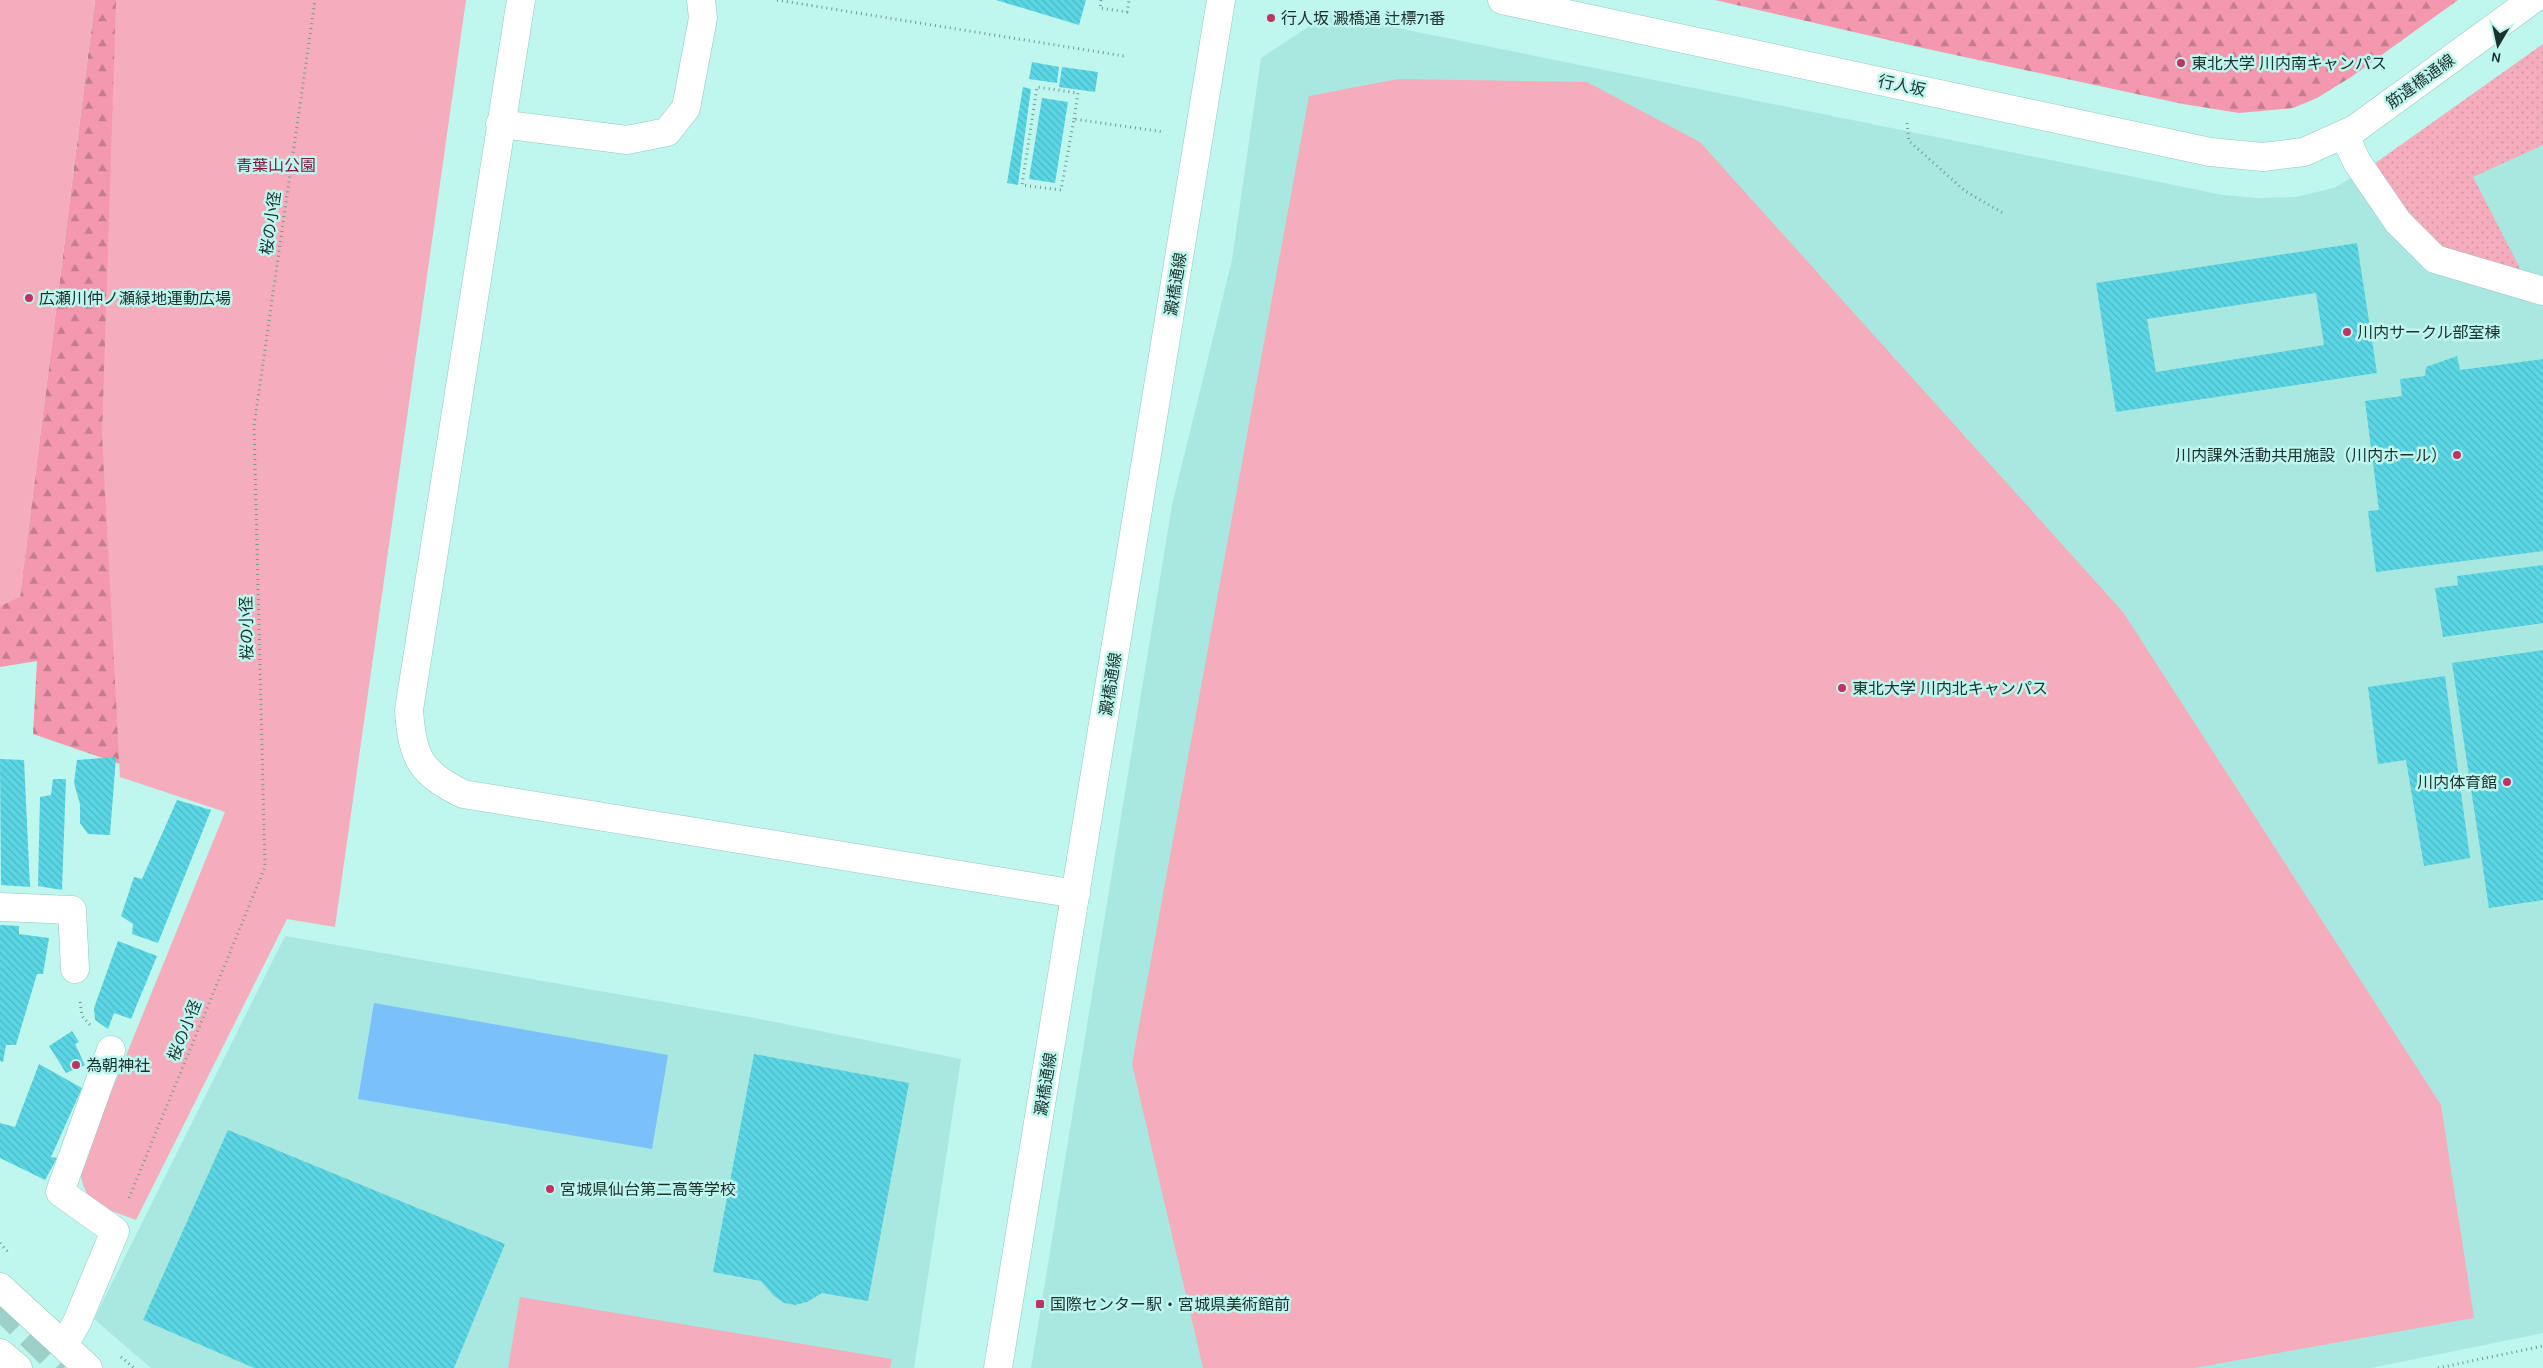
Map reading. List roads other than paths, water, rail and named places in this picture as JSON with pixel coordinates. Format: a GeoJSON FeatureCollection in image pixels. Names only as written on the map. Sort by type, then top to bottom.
{"type":"FeatureCollection","features":[{"type":"Feature","properties":{"kind":"street"},"geometry":{"type":"LineString","coordinates":[[521,0],[409,710],[411,739],[423,765],[438,782],[463,794],[1076,894]]}},
{"type":"Feature","properties":{"kind":"street"},"geometry":{"type":"LineString","coordinates":[[500,124],[627,140],[667,132],[686,108],[703,18],[701,0]]}},
{"type":"Feature","properties":{"kind":"street","name":"澱橋通線"},"geometry":{"type":"LineString","coordinates":[[998,1368],[1221,0]]}},
{"type":"Feature","properties":{"kind":"street","name":"行人坂"},"geometry":{"type":"LineString","coordinates":[[1502,0],[2210,152],[2263,157],[2304,152]]}},
{"type":"Feature","properties":{"kind":"street","name":"筋違橋通線"},"geometry":{"type":"LineString","coordinates":[[2304,152],[2355,128],[2532,0]]}},
{"type":"Feature","properties":{"kind":"street"},"geometry":{"type":"LineString","coordinates":[[2344,134],[2357,162],[2398,222],[2435,259],[2543,291]]}},
{"type":"Feature","properties":{"kind":"street"},"geometry":{"type":"LineString","coordinates":[[0,907],[72,910],[75,969]]}},
{"type":"Feature","properties":{"kind":"street"},"geometry":{"type":"LineString","coordinates":[[64,1345],[77,1322],[115,1231],[60,1192],[111,1050]]}},
{"type":"Feature","properties":{"kind":"street"},"geometry":{"type":"LineString","coordinates":[[0,1287],[88,1368]]}},
{"type":"Feature","properties":{"kind":"street"},"geometry":{"type":"LineString","coordinates":[[0,1353],[18,1368]]}},
{"type":"Feature","properties":{"kind":"water"},"geometry":{"type":"Polygon","coordinates":[[[374,1003],[668,1055],[652,1149],[358,1099],[374,1003]]]}},
{"type":"Feature","properties":{"kind":"tunnel"},"geometry":{"type":"LineString","coordinates":[[0,1305],[64,1368]]}},
{"type":"Feature","properties":{"kind":"place","name":"行人坂 澱橋通 辻標71番"},"geometry":{"type":"Point","coordinates":[1271,18]}},
{"type":"Feature","properties":{"kind":"place","name":"東北大学 川内南キャンパス"},"geometry":{"type":"Point","coordinates":[2181,63]}},
{"type":"Feature","properties":{"kind":"place","name":"広瀬川仲ノ瀬緑地運動広場"},"geometry":{"type":"Point","coordinates":[29,298]}},
{"type":"Feature","properties":{"kind":"place","name":"川内サークル部室棟"},"geometry":{"type":"Point","coordinates":[2347,332]}},
{"type":"Feature","properties":{"kind":"place","name":"川内課外活動共用施設（川内ホール）"},"geometry":{"type":"Point","coordinates":[2457,455]}},
{"type":"Feature","properties":{"kind":"place","name":"東北大学 川内北キャンパス"},"geometry":{"type":"Point","coordinates":[1842,688]}},
{"type":"Feature","properties":{"kind":"place","name":"川内体育館"},"geometry":{"type":"Point","coordinates":[2507,782]}},
{"type":"Feature","properties":{"kind":"place","name":"為朝神社"},"geometry":{"type":"Point","coordinates":[76,1065]}},
{"type":"Feature","properties":{"kind":"place","name":"宮城県仙台第二高等学校"},"geometry":{"type":"Point","coordinates":[550,1189]}},
{"type":"Feature","properties":{"kind":"place","name":"国際センター駅・宮城県美術館前"},"geometry":{"type":"Point","coordinates":[1040,1304]}},
{"type":"Feature","properties":{"kind":"park label","name":"青葉山公園"},"geometry":{"type":"Point","coordinates":[276,165]}}]}
